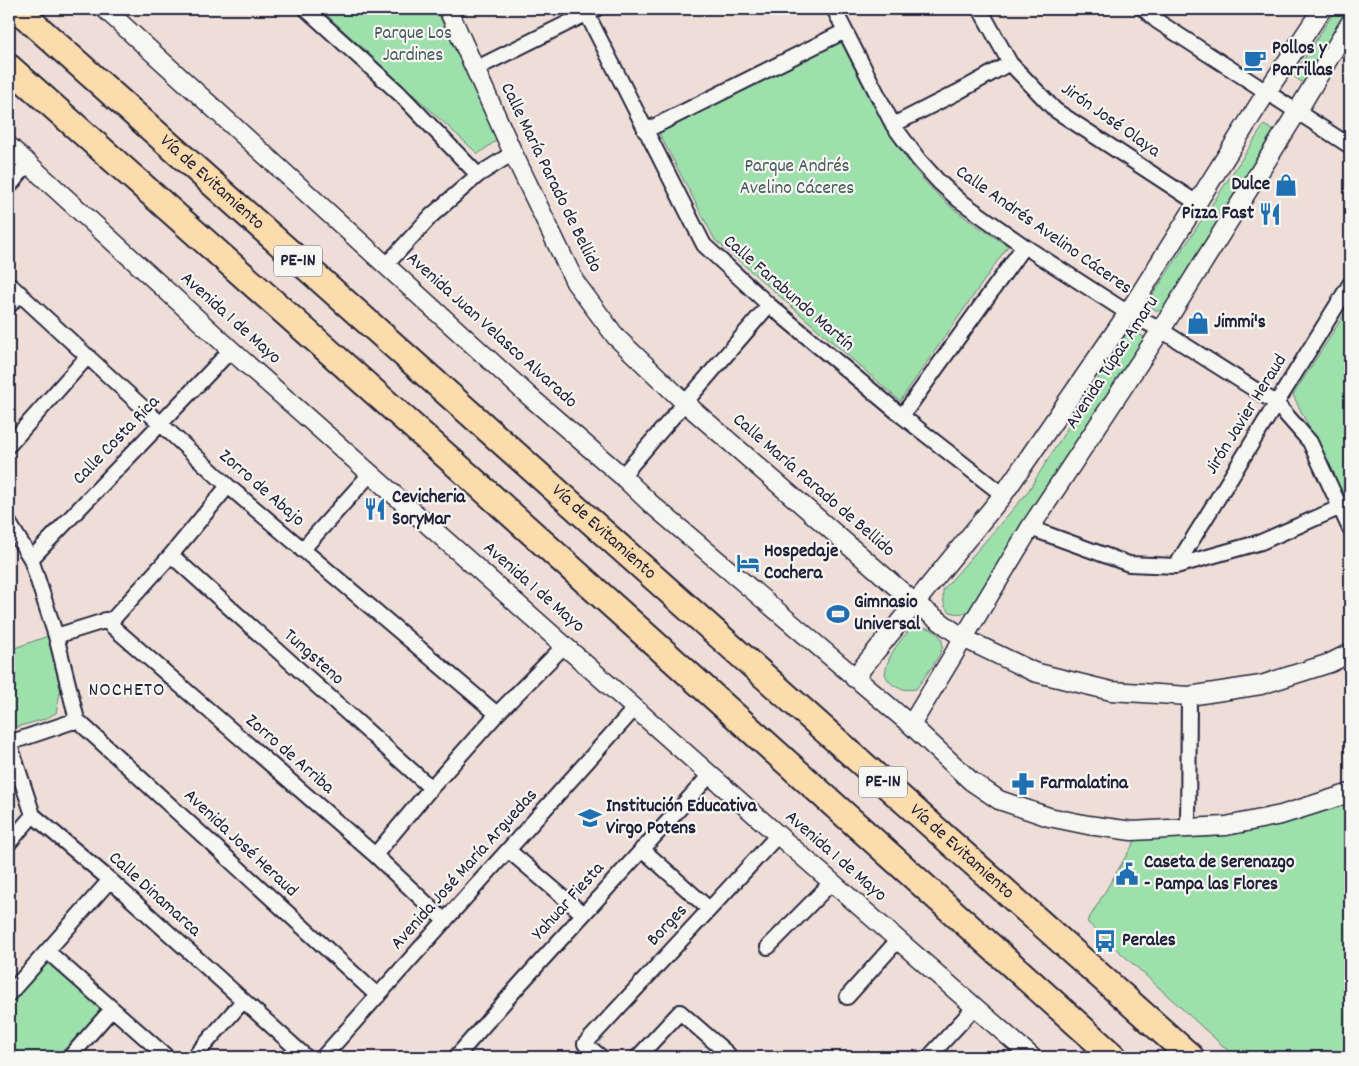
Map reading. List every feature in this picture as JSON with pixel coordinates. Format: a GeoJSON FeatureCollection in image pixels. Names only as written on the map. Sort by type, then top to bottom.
{"type":"FeatureCollection","features":[{"type":"Feature","properties":{"kind":"highway","name":"Vía de Evitamiento"},"geometry":{"type":"LineString","coordinates":[[17,9],[1191,1057]]}},
{"type":"Feature","properties":{"kind":"highway","name":"PE-1N"},"geometry":{"type":"LineString","coordinates":[[9,67],[454,463],[1114,1057]]}},
{"type":"Feature","properties":{"kind":"street","name":"Avenida Juan Velasco Alvarado"},"geometry":{"type":"LineString","coordinates":[[105,9],[529,396],[622,476],[650,503],[911,725],[971,781],[999,800],[1049,817],[1088,825],[1132,830],[1188,829],[1226,826],[1281,815],[1350,793]]}},
{"type":"Feature","properties":{"kind":"street"},"geometry":{"type":"LineString","coordinates":[[306,9],[400,94],[478,175]]}},
{"type":"Feature","properties":{"kind":"street","name":"Calle María Parado de Bellido"},"geometry":{"type":"LineString","coordinates":[[448,9],[574,282],[616,337],[684,402],[916,604],[963,638],[1034,672],[1111,692],[1189,696],[1261,686],[1330,663],[1350,653]]}},
{"type":"Feature","properties":{"kind":"street","name":"Calle Andrés Avelino Cáceres"},"geometry":{"type":"LineString","coordinates":[[834,9],[893,125],[938,182],[959,200],[1024,246],[1128,313],[1160,330],[1276,403],[1310,442],[1350,529]]}},
{"type":"Feature","properties":{"kind":"street","name":"Jirón José Olaya"},"geometry":{"type":"LineString","coordinates":[[980,9],[1010,63],[1055,110],[1198,203]]}},
{"type":"Feature","properties":{"kind":"street"},"geometry":{"type":"LineString","coordinates":[[1144,9],[1157,21],[1350,146]]}},
{"type":"Feature","properties":{"kind":"street","name":"Avenida Túpac Amaru"},"geometry":{"type":"LineString","coordinates":[[854,678],[1004,495],[1128,313],[1266,92],[1322,9]]}},
{"type":"Feature","properties":{"kind":"street"},"geometry":{"type":"LineString","coordinates":[[475,69],[592,11]]}},
{"type":"Feature","properties":{"kind":"street","name":"Calle Farabundo Martín"},"geometry":{"type":"LineString","coordinates":[[592,11],[645,131],[704,245],[768,305],[902,416],[1004,495]]}},
{"type":"Feature","properties":{"kind":"street","name":"Avenida Túpac Amaru"},"geometry":{"type":"LineString","coordinates":[[911,725],[1030,528],[1160,330],[1297,112],[1350,23]]}},
{"type":"Feature","properties":{"kind":"street"},"geometry":{"type":"LineString","coordinates":[[645,131],[845,31]]}},
{"type":"Feature","properties":{"kind":"street"},"geometry":{"type":"LineString","coordinates":[[893,125],[1010,63]]}},
{"type":"Feature","properties":{"kind":"street","name":"Avenida 1 de Mayo"},"geometry":{"type":"LineString","coordinates":[[9,146],[231,350],[778,835],[1032,1057]]}},
{"type":"Feature","properties":{"kind":"street"},"geometry":{"type":"LineString","coordinates":[[386,265],[431,216],[478,175],[513,153]]}},
{"type":"Feature","properties":{"kind":"street"},"geometry":{"type":"LineString","coordinates":[[9,187],[28,163]]}},
{"type":"Feature","properties":{"kind":"street"},"geometry":{"type":"LineString","coordinates":[[902,416],[1024,246]]}},
{"type":"Feature","properties":{"kind":"street","name":"Zorro de Abajo"},"geometry":{"type":"LineString","coordinates":[[9,284],[228,486],[497,714]]}},
{"type":"Feature","properties":{"kind":"street","name":"Jirón Javier Heraud"},"geometry":{"type":"LineString","coordinates":[[1176,566],[1276,403],[1346,298],[1350,284]]}},
{"type":"Feature","properties":{"kind":"street"},"geometry":{"type":"LineString","coordinates":[[9,306],[20,293]]}},
{"type":"Feature","properties":{"kind":"street"},"geometry":{"type":"LineString","coordinates":[[622,476],[768,305]]}},
{"type":"Feature","properties":{"kind":"street","name":"Calle Costa Rica"},"geometry":{"type":"LineString","coordinates":[[31,559],[231,350]]}},
{"type":"Feature","properties":{"kind":"street"},"geometry":{"type":"LineString","coordinates":[[9,446],[88,356]]}},
{"type":"Feature","properties":{"kind":"street"},"geometry":{"type":"LineString","coordinates":[[302,550],[371,473]]}},
{"type":"Feature","properties":{"kind":"street"},"geometry":{"type":"LineString","coordinates":[[56,636],[114,618],[171,555],[228,486]]}},
{"type":"Feature","properties":{"kind":"street"},"geometry":{"type":"LineString","coordinates":[[1030,528],[1129,564],[1176,566],[1261,542],[1340,507]]}},
{"type":"Feature","properties":{"kind":"street"},"geometry":{"type":"LineString","coordinates":[[9,523],[31,559],[56,636],[78,720],[9,742],[33,816],[9,842]]}},
{"type":"Feature","properties":{"kind":"street","name":"Tungsteno"},"geometry":{"type":"LineString","coordinates":[[171,555],[431,788]]}},
{"type":"Feature","properties":{"kind":"street","name":"Zorro de Arriba"},"geometry":{"type":"LineString","coordinates":[[105,620],[375,855],[445,921]]}},
{"type":"Feature","properties":{"kind":"street"},"geometry":{"type":"LineString","coordinates":[[375,855],[497,714],[565,645]]}},
{"type":"Feature","properties":{"kind":"street"},"geometry":{"type":"LineString","coordinates":[[1188,829],[1189,696]]}},
{"type":"Feature","properties":{"kind":"street","name":"Avenida José María Arguedas"},"geometry":{"type":"LineString","coordinates":[[323,1057],[635,708]]}},
{"type":"Feature","properties":{"kind":"street","name":"Avenida José Heraud"},"geometry":{"type":"LineString","coordinates":[[78,720],[378,996]]}},
{"type":"Feature","properties":{"kind":"street","name":"Yahuar Fiesta"},"geometry":{"type":"LineString","coordinates":[[456,1057],[711,774]]}},
{"type":"Feature","properties":{"kind":"street","name":"Calle Dinamarca"},"geometry":{"type":"LineString","coordinates":[[33,816],[110,880],[306,1057]]}},
{"type":"Feature","properties":{"kind":"street","name":"Borges"},"geometry":{"type":"LineString","coordinates":[[601,1057],[585,1044],[778,835]]}},
{"type":"Feature","properties":{"kind":"street"},"geometry":{"type":"LineString","coordinates":[[642,849],[709,909]]}},
{"type":"Feature","properties":{"kind":"street"},"geometry":{"type":"LineString","coordinates":[[508,850],[583,914]]}},
{"type":"Feature","properties":{"kind":"street"},"geometry":{"type":"LineString","coordinates":[[9,994],[110,880]]}},
{"type":"Feature","properties":{"kind":"street"},"geometry":{"type":"LineString","coordinates":[[768,947],[832,882]]}},
{"type":"Feature","properties":{"kind":"street"},"geometry":{"type":"LineString","coordinates":[[847,997],[898,940]]}},
{"type":"Feature","properties":{"kind":"street"},"geometry":{"type":"LineString","coordinates":[[47,951],[166,1057]]}},
{"type":"Feature","properties":{"kind":"street"},"geometry":{"type":"LineString","coordinates":[[194,1057],[244,1001]]}},
{"type":"Feature","properties":{"kind":"street"},"geometry":{"type":"LineString","coordinates":[[929,1057],[975,1007]]}},
{"type":"Feature","properties":{"kind":"street"},"geometry":{"type":"LineString","coordinates":[[70,1057],[112,1009]]}},
{"type":"Feature","properties":{"kind":"street"},"geometry":{"type":"LineString","coordinates":[[638,1057],[680,1012],[728,1054]]}},
{"type":"Feature","properties":{"kind":"green space","name":"Parque Los Jardines"},"geometry":{"type":"Polygon","coordinates":[[[320,9],[436,9],[497,140],[478,154],[320,9]]]}},
{"type":"Feature","properties":{"kind":"green space"},"geometry":{"type":"Polygon","coordinates":[[[1336,9],[1350,9],[1350,14],[1306,85],[1293,76],[1336,9]]]}},
{"type":"Feature","properties":{"kind":"green space","name":"Parque Andrés Avelino Cáceres"},"geometry":{"type":"Polygon","coordinates":[[[840,40],[888,131],[917,173],[954,209],[1008,246],[900,401],[715,240],[658,131],[840,40]]]}},
{"type":"Feature","properties":{"kind":"green space"},"geometry":{"type":"Polygon","coordinates":[[[1264,125],[1276,132],[1165,309],[1157,311],[1150,306],[1152,296],[1264,125]]]}},
{"type":"Feature","properties":{"kind":"green space"},"geometry":{"type":"Polygon","coordinates":[[[1350,308],[1350,511],[1293,395],[1350,308]]]}},
{"type":"Feature","properties":{"kind":"green space"},"geometry":{"type":"Polygon","coordinates":[[[1133,331],[1144,337],[1143,343],[968,612],[951,612],[945,607],[943,590],[1027,493],[1127,332],[1133,331]]]}},
{"type":"Feature","properties":{"kind":"green space"},"geometry":{"type":"Polygon","coordinates":[[[913,626],[923,627],[938,634],[941,638],[942,649],[916,689],[902,689],[890,683],[885,674],[889,660],[899,642],[913,626]]]}},
{"type":"Feature","properties":{"kind":"green space"},"geometry":{"type":"Polygon","coordinates":[[[48,636],[61,688],[56,713],[45,719],[9,729],[9,650],[48,636]]]}},
{"type":"Feature","properties":{"kind":"green space"},"geometry":{"type":"Polygon","coordinates":[[[1350,802],[1350,1057],[1235,1057],[1087,922],[1138,836],[1223,836],[1279,825],[1350,802]]]}},
{"type":"Feature","properties":{"kind":"green space"},"geometry":{"type":"Polygon","coordinates":[[[47,957],[105,1007],[57,1057],[23,1057],[9,1045],[9,1000],[47,957]]]}},
{"type":"Feature","properties":{"kind":"place","name":"Pollos y Parrillas"},"geometry":{"type":"Point","coordinates":[1255,60]}},
{"type":"Feature","properties":{"kind":"place","name":"Dulce"},"geometry":{"type":"Point","coordinates":[1286,185]}},
{"type":"Feature","properties":{"kind":"place","name":"Pizza Fast"},"geometry":{"type":"Point","coordinates":[1270,214]}},
{"type":"Feature","properties":{"kind":"place","name":"Jimmi's"},"geometry":{"type":"Point","coordinates":[1198,323]}},
{"type":"Feature","properties":{"kind":"place","name":"Cevicheria SoryMar"},"geometry":{"type":"Point","coordinates":[375,509]}},
{"type":"Feature","properties":{"kind":"place","name":"Hospedaje Cochera"},"geometry":{"type":"Point","coordinates":[748,563]}},
{"type":"Feature","properties":{"kind":"place","name":"Gimnasio Universal"},"geometry":{"type":"Point","coordinates":[838,614]}},
{"type":"Feature","properties":{"kind":"place","name":"Farmalatina"},"geometry":{"type":"Point","coordinates":[1023,784]}},
{"type":"Feature","properties":{"kind":"place","name":"Institución Educativa Virgo Potens"},"geometry":{"type":"Point","coordinates":[590,818]}},
{"type":"Feature","properties":{"kind":"place","name":"Caseta de Serenazgo - Pampa las Flores"},"geometry":{"type":"Point","coordinates":[1127,874]}},
{"type":"Feature","properties":{"kind":"place","name":"Perales"},"geometry":{"type":"Point","coordinates":[1105,941]}},
{"type":"Feature","properties":{"kind":"district","name":"NOCHETO"},"geometry":{"type":"Point","coordinates":[127,691]}}]}
